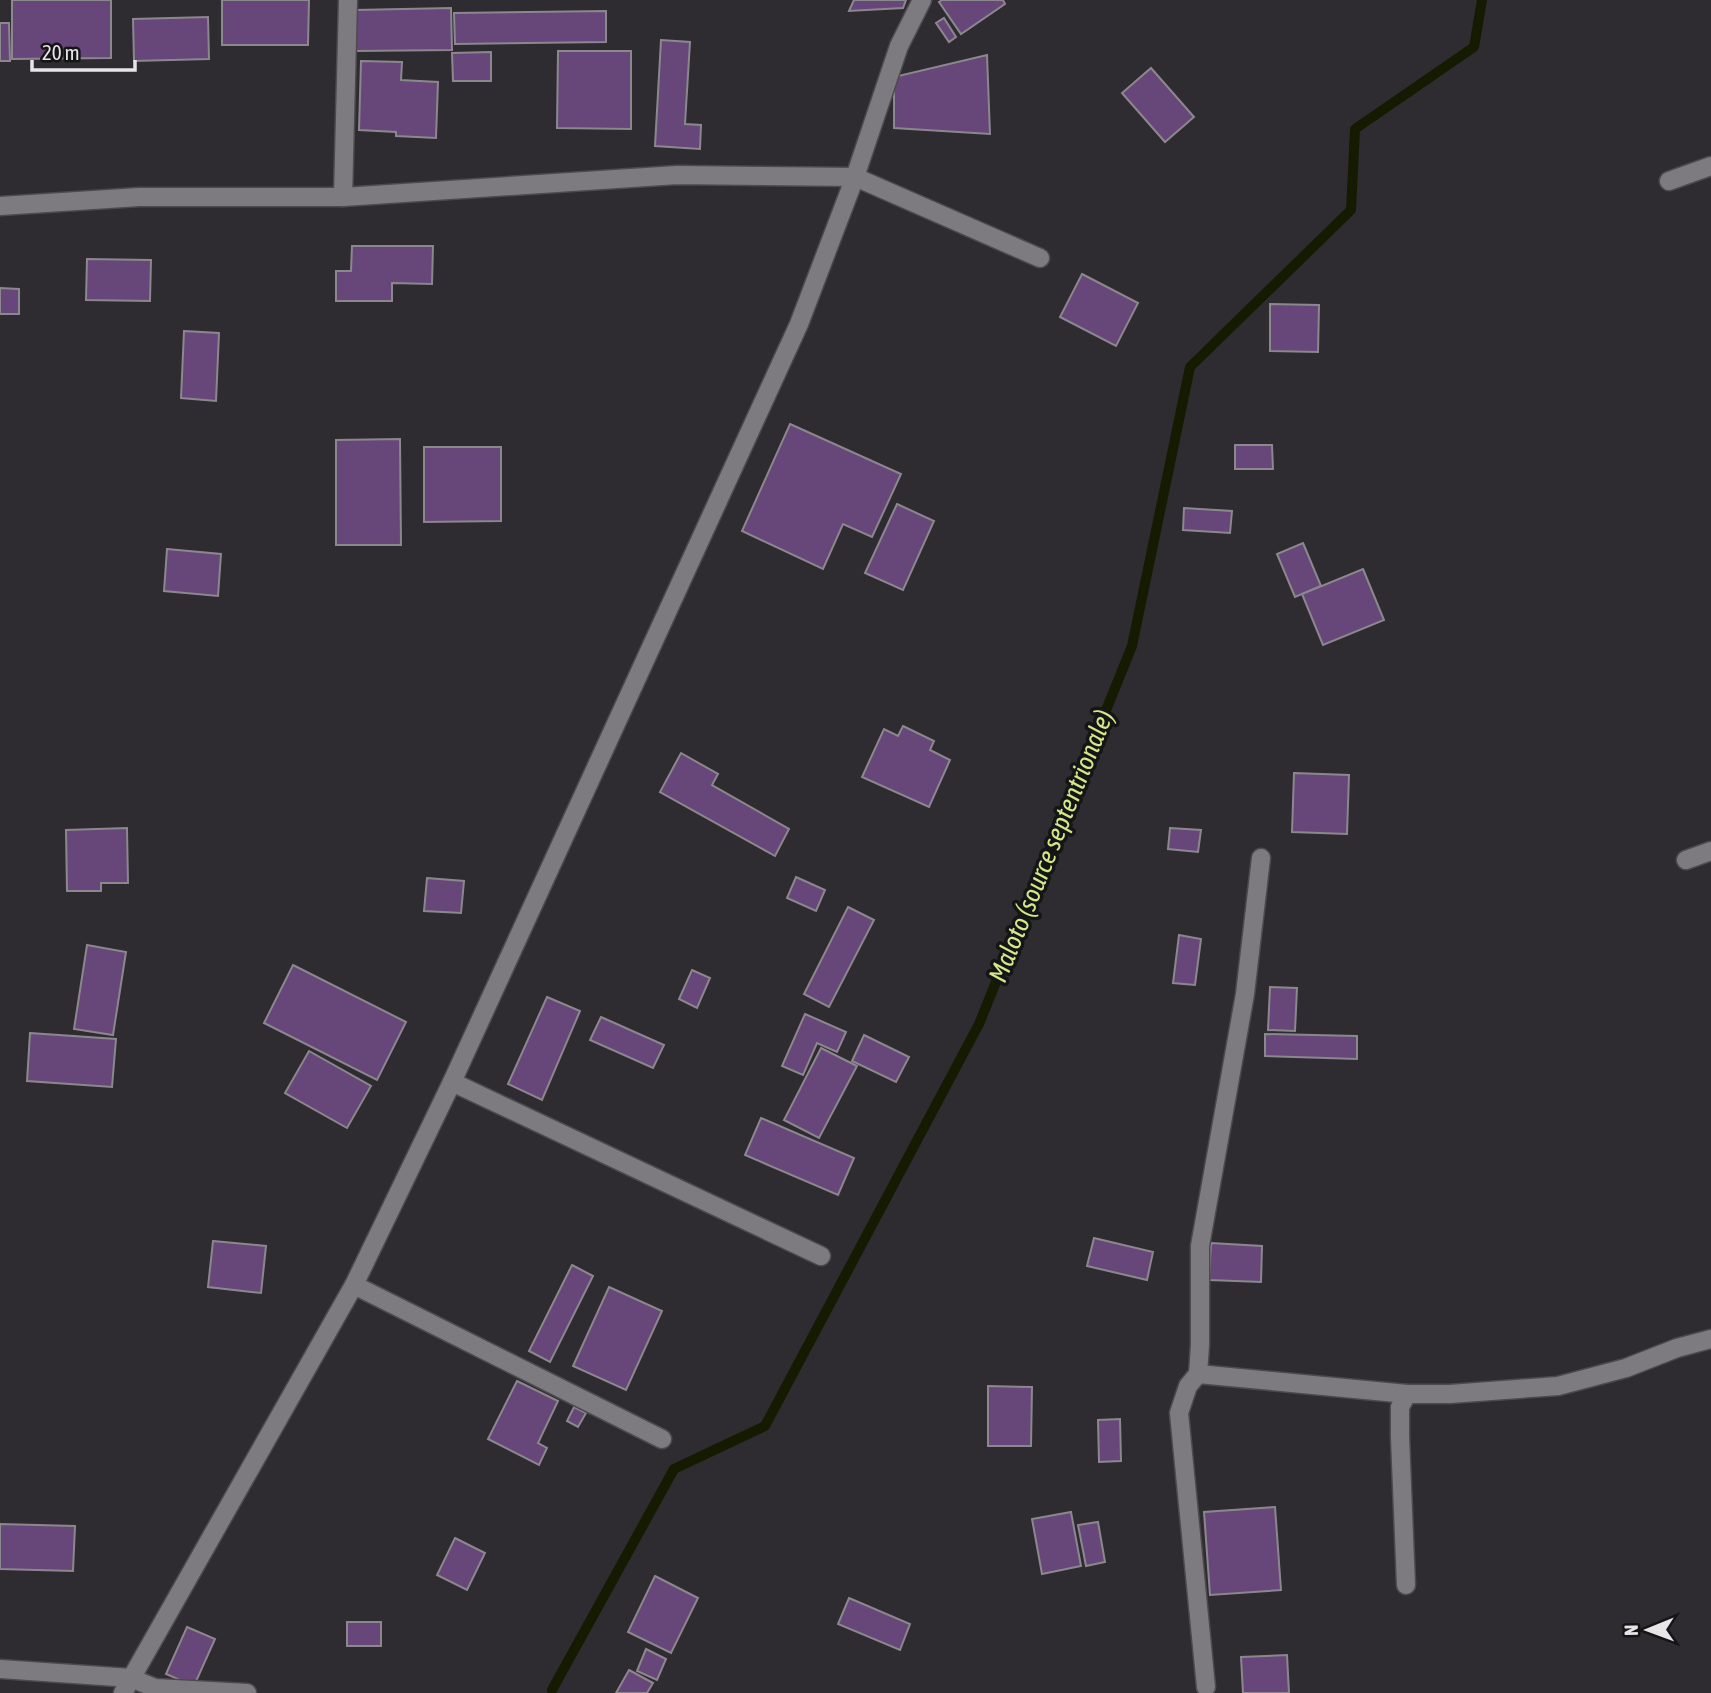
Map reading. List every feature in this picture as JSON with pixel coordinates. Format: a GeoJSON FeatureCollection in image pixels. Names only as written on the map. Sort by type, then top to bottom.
{"type":"FeatureCollection","features":[{"type":"Feature","properties":{"kind":"street"},"geometry":{"type":"LineString","coordinates":[[343,197],[348,0]]}},
{"type":"Feature","properties":{"kind":"street"},"geometry":{"type":"LineString","coordinates":[[127,1686],[354,1285],[452,1082],[799,324],[855,177],[899,46],[922,0]]}},
{"type":"Feature","properties":{"kind":"street"},"geometry":{"type":"LineString","coordinates":[[1669,181],[1711,166]]}},
{"type":"Feature","properties":{"kind":"street"},"geometry":{"type":"LineString","coordinates":[[0,206],[139,197],[343,197],[677,175],[855,177],[1040,258]]}},
{"type":"Feature","properties":{"kind":"street"},"geometry":{"type":"LineString","coordinates":[[1686,860],[1711,852]]}},
{"type":"Feature","properties":{"kind":"street"},"geometry":{"type":"LineString","coordinates":[[1206,1687],[1179,1413],[1188,1386],[1198,1374],[1200,1246],[1245,994],[1261,858]]}},
{"type":"Feature","properties":{"kind":"street"},"geometry":{"type":"LineString","coordinates":[[452,1082],[821,1256]]}},
{"type":"Feature","properties":{"kind":"street"},"geometry":{"type":"LineString","coordinates":[[354,1285],[662,1439]]}},
{"type":"Feature","properties":{"kind":"street"},"geometry":{"type":"LineString","coordinates":[[1198,1374],[1407,1394],[1450,1394],[1558,1385],[1626,1368],[1677,1348],[1711,1339]]}},
{"type":"Feature","properties":{"kind":"street"},"geometry":{"type":"LineString","coordinates":[[1405,1585],[1399,1437],[1400,1406],[1407,1394]]}},
{"type":"Feature","properties":{"kind":"street"},"geometry":{"type":"LineString","coordinates":[[0,1669],[127,1686],[247,1693]]}},
{"type":"Feature","properties":{"kind":"building"},"geometry":{"type":"Polygon","coordinates":[[[12,0],[111,0],[111,58],[12,59],[12,0]]]}},
{"type":"Feature","properties":{"kind":"building"},"geometry":{"type":"Polygon","coordinates":[[[222,0],[309,0],[308,45],[222,45],[222,0]]]}},
{"type":"Feature","properties":{"kind":"building"},"geometry":{"type":"Polygon","coordinates":[[[854,0],[906,0],[903,8],[849,11],[854,0]]]}},
{"type":"Feature","properties":{"kind":"building"},"geometry":{"type":"Polygon","coordinates":[[[1003,0],[1005,4],[961,34],[939,2],[1003,0]]]}},
{"type":"Feature","properties":{"kind":"building"},"geometry":{"type":"Polygon","coordinates":[[[451,8],[452,50],[356,51],[355,10],[451,8]]]}},
{"type":"Feature","properties":{"kind":"building"},"geometry":{"type":"Polygon","coordinates":[[[606,11],[606,42],[455,44],[454,13],[606,11]]]}},
{"type":"Feature","properties":{"kind":"building"},"geometry":{"type":"Polygon","coordinates":[[[208,17],[209,59],[134,61],[133,19],[208,17]]]}},
{"type":"Feature","properties":{"kind":"building"},"geometry":{"type":"Polygon","coordinates":[[[944,18],[956,37],[949,42],[936,23],[944,18]]]}},
{"type":"Feature","properties":{"kind":"building"},"geometry":{"type":"Polygon","coordinates":[[[0,23],[9,23],[10,61],[0,61],[0,23]]]}},
{"type":"Feature","properties":{"kind":"building"},"geometry":{"type":"Polygon","coordinates":[[[661,40],[690,42],[685,124],[701,125],[700,149],[655,146],[661,40]]]}},
{"type":"Feature","properties":{"kind":"building"},"geometry":{"type":"Polygon","coordinates":[[[558,51],[631,51],[631,129],[557,128],[558,51]]]}},
{"type":"Feature","properties":{"kind":"building"},"geometry":{"type":"Polygon","coordinates":[[[491,52],[491,81],[453,81],[452,53],[491,52]]]}},
{"type":"Feature","properties":{"kind":"building"},"geometry":{"type":"Polygon","coordinates":[[[987,55],[990,134],[894,128],[894,77],[987,55]]]}},
{"type":"Feature","properties":{"kind":"building"},"geometry":{"type":"Polygon","coordinates":[[[361,61],[402,62],[401,80],[438,82],[436,138],[396,136],[396,132],[359,130],[361,61]]]}},
{"type":"Feature","properties":{"kind":"building"},"geometry":{"type":"Polygon","coordinates":[[[1151,68],[1194,117],[1165,142],[1122,93],[1151,68]]]}},
{"type":"Feature","properties":{"kind":"building"},"geometry":{"type":"Polygon","coordinates":[[[352,246],[433,246],[432,284],[392,283],[392,301],[336,301],[336,271],[351,271],[352,246]]]}},
{"type":"Feature","properties":{"kind":"building"},"geometry":{"type":"Polygon","coordinates":[[[87,259],[151,260],[150,301],[86,300],[87,259]]]}},
{"type":"Feature","properties":{"kind":"building"},"geometry":{"type":"Polygon","coordinates":[[[1082,274],[1138,303],[1116,346],[1060,317],[1082,274]]]}},
{"type":"Feature","properties":{"kind":"building"},"geometry":{"type":"Polygon","coordinates":[[[0,288],[19,289],[19,314],[0,314],[0,288]]]}},
{"type":"Feature","properties":{"kind":"building"},"geometry":{"type":"Polygon","coordinates":[[[1270,304],[1319,305],[1318,352],[1270,351],[1270,304]]]}},
{"type":"Feature","properties":{"kind":"building"},"geometry":{"type":"Polygon","coordinates":[[[184,331],[219,333],[216,401],[181,398],[184,331]]]}},
{"type":"Feature","properties":{"kind":"building"},"geometry":{"type":"Polygon","coordinates":[[[790,424],[901,474],[872,537],[843,524],[823,569],[742,531],[790,424]]]}},
{"type":"Feature","properties":{"kind":"building"},"geometry":{"type":"Polygon","coordinates":[[[400,439],[401,545],[336,545],[336,440],[400,439]]]}},
{"type":"Feature","properties":{"kind":"building"},"geometry":{"type":"Polygon","coordinates":[[[1235,445],[1272,445],[1273,469],[1235,469],[1235,445]]]}},
{"type":"Feature","properties":{"kind":"building"},"geometry":{"type":"Polygon","coordinates":[[[424,447],[501,447],[501,521],[424,522],[424,447]]]}},
{"type":"Feature","properties":{"kind":"building"},"geometry":{"type":"Polygon","coordinates":[[[897,504],[934,521],[903,590],[865,573],[897,504]]]}},
{"type":"Feature","properties":{"kind":"building"},"geometry":{"type":"Polygon","coordinates":[[[1184,508],[1232,511],[1230,533],[1183,530],[1184,508]]]}},
{"type":"Feature","properties":{"kind":"building"},"geometry":{"type":"Polygon","coordinates":[[[1303,543],[1321,586],[1295,597],[1277,554],[1303,543]]]}},
{"type":"Feature","properties":{"kind":"building"},"geometry":{"type":"Polygon","coordinates":[[[167,549],[221,554],[218,596],[164,591],[167,549]]]}},
{"type":"Feature","properties":{"kind":"building"},"geometry":{"type":"Polygon","coordinates":[[[1363,569],[1384,620],[1323,645],[1302,594],[1363,569]]]}},
{"type":"Feature","properties":{"kind":"building"},"geometry":{"type":"Polygon","coordinates":[[[903,726],[934,741],[930,750],[950,760],[929,807],[862,777],[884,729],[898,736],[903,726]]]}},
{"type":"Feature","properties":{"kind":"building"},"geometry":{"type":"Polygon","coordinates":[[[681,753],[718,774],[712,785],[789,829],[775,856],[660,792],[681,753]]]}},
{"type":"Feature","properties":{"kind":"building"},"geometry":{"type":"Polygon","coordinates":[[[1294,773],[1349,775],[1347,834],[1292,832],[1294,773]]]}},
{"type":"Feature","properties":{"kind":"building"},"geometry":{"type":"Polygon","coordinates":[[[127,828],[128,883],[101,883],[101,891],[67,891],[66,830],[127,828]]]}},
{"type":"Feature","properties":{"kind":"building"},"geometry":{"type":"Polygon","coordinates":[[[1170,828],[1201,830],[1198,852],[1168,849],[1170,828]]]}},
{"type":"Feature","properties":{"kind":"building"},"geometry":{"type":"Polygon","coordinates":[[[796,877],[825,890],[816,911],[787,898],[796,877]]]}},
{"type":"Feature","properties":{"kind":"building"},"geometry":{"type":"Polygon","coordinates":[[[427,878],[464,881],[461,913],[424,911],[427,878]]]}},
{"type":"Feature","properties":{"kind":"building"},"geometry":{"type":"Polygon","coordinates":[[[848,907],[874,920],[829,1007],[804,994],[848,907]]]}},
{"type":"Feature","properties":{"kind":"building"},"geometry":{"type":"Polygon","coordinates":[[[1179,935],[1201,939],[1195,985],[1173,983],[1179,935]]]}},
{"type":"Feature","properties":{"kind":"building"},"geometry":{"type":"Polygon","coordinates":[[[87,945],[126,952],[113,1035],[74,1029],[87,945]]]}},
{"type":"Feature","properties":{"kind":"building"},"geometry":{"type":"Polygon","coordinates":[[[293,965],[406,1022],[377,1080],[264,1023],[293,965]]]}},
{"type":"Feature","properties":{"kind":"building"},"geometry":{"type":"Polygon","coordinates":[[[692,970],[710,978],[697,1008],[679,999],[692,970]]]}},
{"type":"Feature","properties":{"kind":"building"},"geometry":{"type":"Polygon","coordinates":[[[1270,987],[1297,988],[1295,1031],[1268,1030],[1270,987]]]}},
{"type":"Feature","properties":{"kind":"building"},"geometry":{"type":"Polygon","coordinates":[[[547,997],[580,1011],[542,1100],[508,1084],[547,997]]]}},
{"type":"Feature","properties":{"kind":"building"},"geometry":{"type":"Polygon","coordinates":[[[805,1014],[846,1032],[837,1052],[817,1043],[803,1075],[782,1066],[805,1014]]]}},
{"type":"Feature","properties":{"kind":"building"},"geometry":{"type":"Polygon","coordinates":[[[601,1017],[664,1045],[653,1068],[590,1040],[601,1017]]]}},
{"type":"Feature","properties":{"kind":"building"},"geometry":{"type":"Polygon","coordinates":[[[30,1033],[116,1039],[112,1087],[27,1081],[30,1033]]]}},
{"type":"Feature","properties":{"kind":"building"},"geometry":{"type":"Polygon","coordinates":[[[1265,1034],[1357,1036],[1357,1059],[1265,1056],[1265,1034]]]}},
{"type":"Feature","properties":{"kind":"building"},"geometry":{"type":"Polygon","coordinates":[[[864,1035],[909,1057],[896,1082],[852,1061],[864,1035]]]}},
{"type":"Feature","properties":{"kind":"building"},"geometry":{"type":"Polygon","coordinates":[[[821,1048],[857,1066],[819,1138],[784,1120],[821,1048]]]}},
{"type":"Feature","properties":{"kind":"building"},"geometry":{"type":"Polygon","coordinates":[[[309,1051],[371,1086],[347,1128],[285,1093],[309,1051]]]}},
{"type":"Feature","properties":{"kind":"building"},"geometry":{"type":"Polygon","coordinates":[[[761,1118],[854,1158],[838,1195],[745,1155],[761,1118]]]}},
{"type":"Feature","properties":{"kind":"building"},"geometry":{"type":"Polygon","coordinates":[[[1094,1238],[1153,1252],[1147,1280],[1087,1266],[1094,1238]]]}},
{"type":"Feature","properties":{"kind":"building"},"geometry":{"type":"Polygon","coordinates":[[[213,1241],[266,1246],[261,1293],[208,1287],[213,1241]]]}},
{"type":"Feature","properties":{"kind":"building"},"geometry":{"type":"Polygon","coordinates":[[[1211,1243],[1262,1246],[1261,1282],[1209,1280],[1211,1243]]]}},
{"type":"Feature","properties":{"kind":"building"},"geometry":{"type":"Polygon","coordinates":[[[572,1265],[593,1276],[550,1362],[529,1351],[572,1265]]]}},
{"type":"Feature","properties":{"kind":"building"},"geometry":{"type":"Polygon","coordinates":[[[609,1287],[662,1311],[626,1390],[573,1366],[609,1287]]]}},
{"type":"Feature","properties":{"kind":"building"},"geometry":{"type":"Polygon","coordinates":[[[517,1381],[558,1401],[538,1443],[547,1448],[539,1465],[488,1439],[517,1381]]]}},
{"type":"Feature","properties":{"kind":"building"},"geometry":{"type":"Polygon","coordinates":[[[988,1386],[1032,1387],[1031,1446],[988,1446],[988,1386]]]}},
{"type":"Feature","properties":{"kind":"building"},"geometry":{"type":"Polygon","coordinates":[[[574,1407],[586,1413],[578,1427],[567,1421],[574,1407]]]}},
{"type":"Feature","properties":{"kind":"building"},"geometry":{"type":"Polygon","coordinates":[[[1120,1419],[1121,1461],[1099,1462],[1098,1420],[1120,1419]]]}},
{"type":"Feature","properties":{"kind":"building"},"geometry":{"type":"Polygon","coordinates":[[[1275,1507],[1281,1590],[1210,1595],[1204,1512],[1275,1507]]]}},
{"type":"Feature","properties":{"kind":"building"},"geometry":{"type":"Polygon","coordinates":[[[1071,1512],[1081,1566],[1042,1574],[1032,1519],[1071,1512]]]}},
{"type":"Feature","properties":{"kind":"building"},"geometry":{"type":"Polygon","coordinates":[[[1098,1522],[1105,1562],[1086,1566],[1078,1525],[1098,1522]]]}},
{"type":"Feature","properties":{"kind":"building"},"geometry":{"type":"Polygon","coordinates":[[[0,1524],[75,1526],[73,1571],[0,1569],[0,1524]]]}},
{"type":"Feature","properties":{"kind":"building"},"geometry":{"type":"Polygon","coordinates":[[[455,1538],[485,1553],[467,1590],[437,1575],[455,1538]]]}},
{"type":"Feature","properties":{"kind":"building"},"geometry":{"type":"Polygon","coordinates":[[[655,1576],[698,1598],[671,1653],[628,1632],[655,1576]]]}},
{"type":"Feature","properties":{"kind":"building"},"geometry":{"type":"Polygon","coordinates":[[[849,1598],[910,1624],[900,1650],[838,1624],[849,1598]]]}},
{"type":"Feature","properties":{"kind":"building"},"geometry":{"type":"Polygon","coordinates":[[[347,1622],[381,1622],[381,1646],[347,1646],[347,1622]]]}},
{"type":"Feature","properties":{"kind":"building"},"geometry":{"type":"Polygon","coordinates":[[[187,1627],[215,1639],[194,1686],[166,1674],[187,1627]]]}},
{"type":"Feature","properties":{"kind":"building"},"geometry":{"type":"Polygon","coordinates":[[[646,1649],[666,1659],[657,1680],[637,1671],[646,1649]]]}},
{"type":"Feature","properties":{"kind":"building"},"geometry":{"type":"Polygon","coordinates":[[[1287,1655],[1289,1693],[1243,1693],[1241,1657],[1287,1655]]]}},
{"type":"Feature","properties":{"kind":"building"},"geometry":{"type":"Polygon","coordinates":[[[629,1670],[653,1683],[647,1693],[616,1693],[629,1670]]]}},
{"type":"Feature","properties":{"kind":"waterway","name":"Maloto (source septentrionale)"},"geometry":{"type":"LineString","coordinates":[[552,1690],[674,1469],[765,1426],[979,1024],[1132,646],[1190,367],[1351,210],[1355,129],[1474,47],[1482,0]]}}]}
